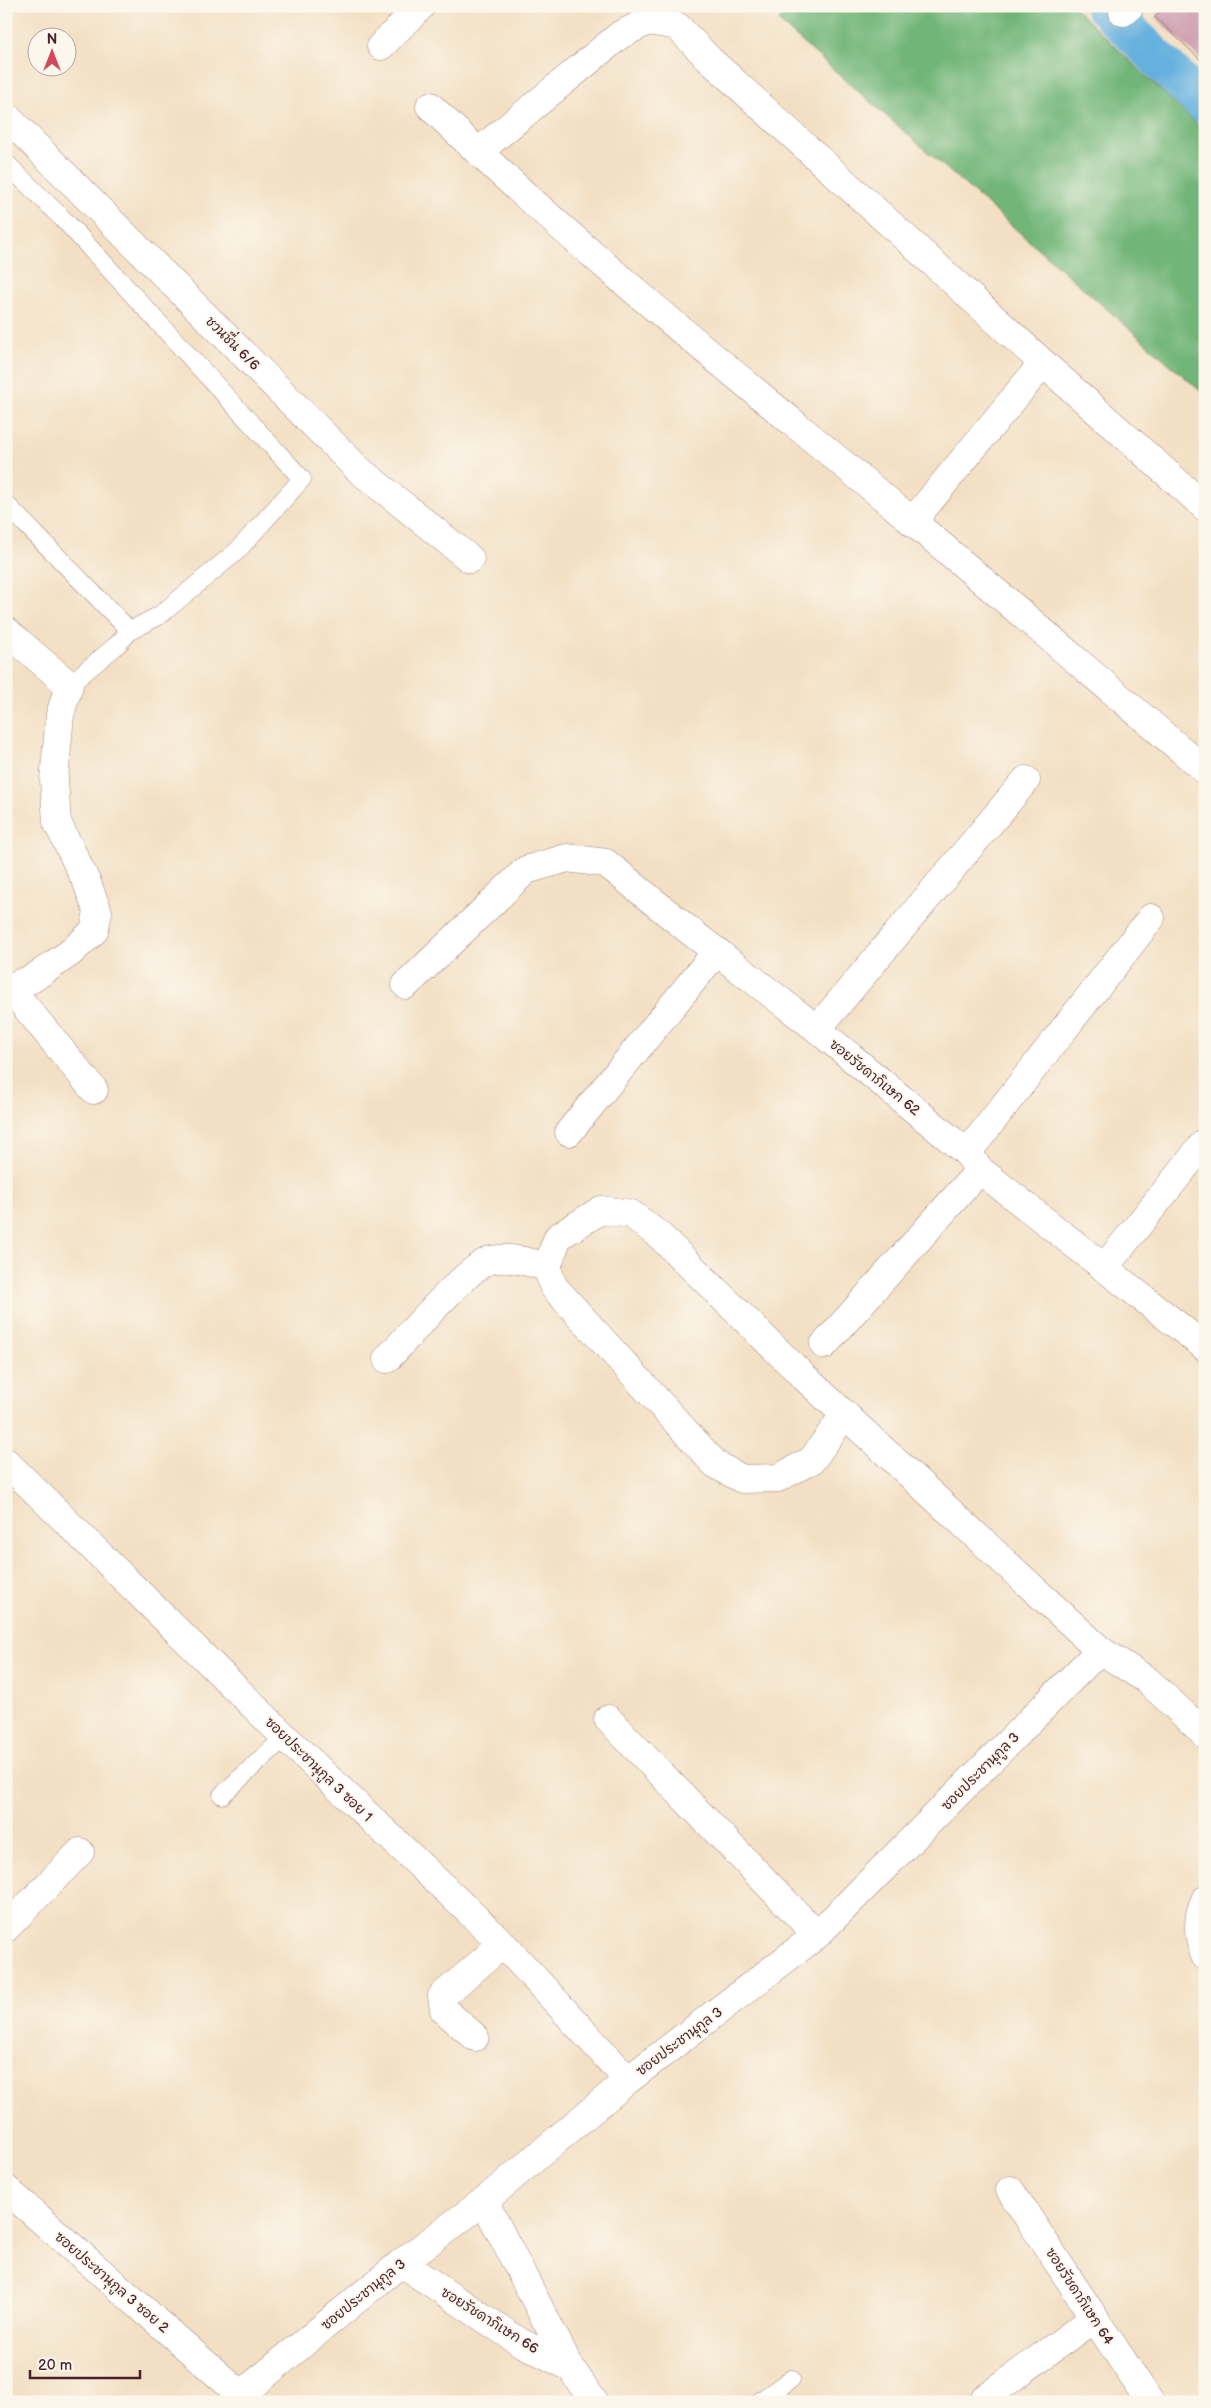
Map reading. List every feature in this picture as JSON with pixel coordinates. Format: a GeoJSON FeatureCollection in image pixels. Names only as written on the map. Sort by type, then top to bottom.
{"type":"FeatureCollection","features":[{"type":"Feature","properties":{"kind":"street"},"geometry":{"type":"LineString","coordinates":[[381,46],[421,6]]}},
{"type":"Feature","properties":{"kind":"street"},"geometry":{"type":"LineString","coordinates":[[478,152],[620,35],[648,21],[677,26],[709,59],[1042,364],[1205,507]]}},
{"type":"Feature","properties":{"kind":"street"},"geometry":{"type":"LineString","coordinates":[[430,106],[478,152],[679,329],[912,522],[1205,770]]}},
{"type":"Feature","properties":{"kind":"street","name":"ชวนชื่น 6/6"},"geometry":{"type":"LineString","coordinates":[[6,116],[358,469],[470,559]]}},
{"type":"Feature","properties":{"kind":"street"},"geometry":{"type":"LineString","coordinates":[[912,522],[1042,364]]}},
{"type":"Feature","properties":{"kind":"street"},"geometry":{"type":"LineString","coordinates":[[6,631],[69,685],[59,724],[54,780],[56,822],[87,883],[98,912],[94,931],[70,953],[32,979],[8,988],[94,1090]]}},
{"type":"Feature","properties":{"kind":"street"},"geometry":{"type":"LineString","coordinates":[[816,1029],[1026,780]]}},
{"type":"Feature","properties":{"kind":"street","name":"ซอยรัชดาภิเษก 62"},"geometry":{"type":"LineString","coordinates":[[406,986],[526,870],[567,858],[606,862],[816,1029],[1104,1268],[1205,1347]]}},
{"type":"Feature","properties":{"kind":"street"},"geometry":{"type":"LineString","coordinates":[[824,1345],[974,1161],[1151,918]]}},
{"type":"Feature","properties":{"kind":"street"},"geometry":{"type":"LineString","coordinates":[[569,1132],[717,951]]}},
{"type":"Feature","properties":{"kind":"street"},"geometry":{"type":"LineString","coordinates":[[1104,1268],[1205,1142]]}},
{"type":"Feature","properties":{"kind":"street"},"geometry":{"type":"LineString","coordinates":[[844,1414],[812,1460],[778,1478],[742,1479],[716,1464],[552,1286],[547,1267],[558,1237],[601,1210],[631,1214],[660,1236],[844,1414],[1100,1650],[1147,1680],[1205,1734]]}},
{"type":"Feature","properties":{"kind":"street"},"geometry":{"type":"LineString","coordinates":[[387,1359],[469,1273],[490,1260],[515,1258],[547,1267]]}},
{"type":"Feature","properties":{"kind":"street","name":"ซอยประชานุกูล 3 ซอย 1"},"geometry":{"type":"LineString","coordinates":[[6,1462],[286,1737],[502,1944],[628,2080]]}},
{"type":"Feature","properties":{"kind":"street","name":"ซอยประชานุกูล 3"},"geometry":{"type":"LineString","coordinates":[[236,2398],[401,2264],[484,2201],[628,2080],[816,1936],[1100,1650]]}},
{"type":"Feature","properties":{"kind":"street"},"geometry":{"type":"LineString","coordinates":[[608,1719],[816,1936]]}},
{"type":"Feature","properties":{"kind":"street"},"geometry":{"type":"LineString","coordinates":[[6,1928],[80,1852]]}},
{"type":"Feature","properties":{"kind":"street"},"geometry":{"type":"LineString","coordinates":[[1205,1900],[1201,1908],[1198,1938],[1205,1956]]}},
{"type":"Feature","properties":{"kind":"street"},"geometry":{"type":"LineString","coordinates":[[475,2037],[444,2010],[442,1996],[502,1944]]}},
{"type":"Feature","properties":{"kind":"street","name":"ซอยประชานุกูล 3 ซอย 2"},"geometry":{"type":"LineString","coordinates":[[6,2189],[236,2398]]}},
{"type":"Feature","properties":{"kind":"street","name":"ซอยรัชดาภิเษก 64"},"geometry":{"type":"LineString","coordinates":[[1010,2190],[1150,2402]]}},
{"type":"Feature","properties":{"kind":"street"},"geometry":{"type":"LineString","coordinates":[[484,2201],[570,2367]]}},
{"type":"Feature","properties":{"kind":"street","name":"ซอยรัชดาภิเษก 66"},"geometry":{"type":"LineString","coordinates":[[401,2264],[520,2342],[570,2367],[594,2402]]}},
{"type":"Feature","properties":{"kind":"street"},"geometry":{"type":"LineString","coordinates":[[985,2398],[1094,2318]]}},
{"type":"Feature","properties":{"kind":"lane"},"geometry":{"type":"LineString","coordinates":[[6,163],[67,223],[302,479],[236,552],[160,615],[130,631],[117,645],[69,685]]}},
{"type":"Feature","properties":{"kind":"lane"},"geometry":{"type":"LineString","coordinates":[[6,504],[130,631]]}},
{"type":"Feature","properties":{"kind":"lane"},"geometry":{"type":"LineString","coordinates":[[222,1796],[286,1737]]}},
{"type":"Feature","properties":{"kind":"lane"},"geometry":{"type":"LineString","coordinates":[[759,2402],[791,2378]]}},
{"type":"Feature","properties":{"kind":"green space"},"geometry":{"type":"Polygon","coordinates":[[[793,6],[1073,6],[1205,132],[1205,395],[778,21],[793,6]]]}},
{"type":"Feature","properties":{"kind":"building"},"geometry":{"type":"Polygon","coordinates":[[[1165,6],[1205,6],[1205,64],[1155,17],[1165,6]]]}},
{"type":"Feature","properties":{"kind":"waterway"},"geometry":{"type":"LineString","coordinates":[[1104,6],[1205,105]]}}]}
